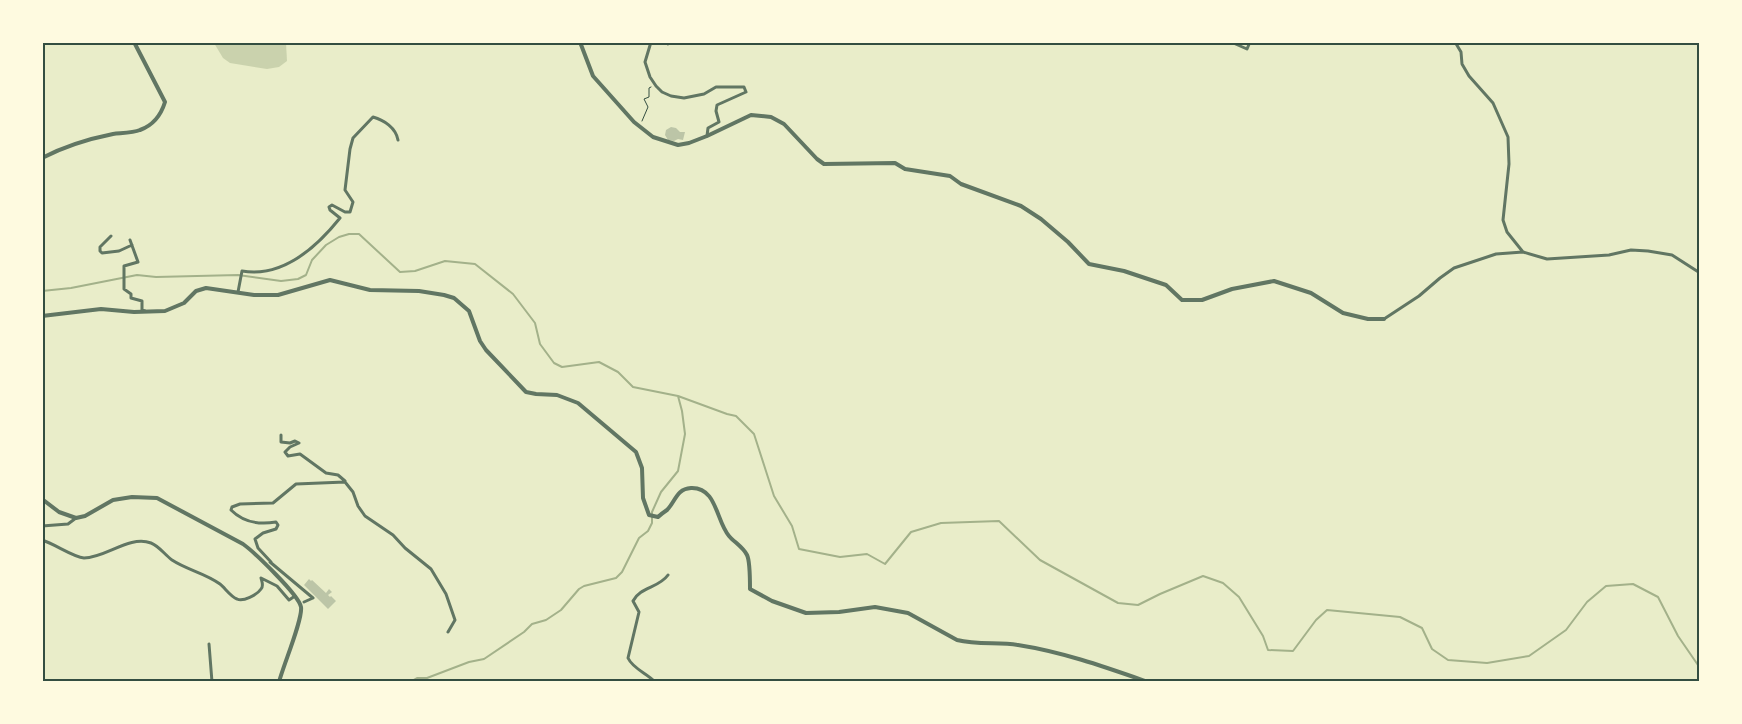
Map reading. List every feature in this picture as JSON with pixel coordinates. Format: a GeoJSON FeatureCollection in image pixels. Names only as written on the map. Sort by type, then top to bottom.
{"type":"FeatureCollection","features":[{"type":"Feature","properties":{"kind":"street"},"geometry":{"type":"LineString","coordinates":[[42,158],[58,149],[81,142],[124,132],[140,131],[153,122],[161,113],[165,102],[134,42]]}},
{"type":"Feature","properties":{"kind":"street"},"geometry":{"type":"LineString","coordinates":[[580,42],[593,76],[640,126],[654,137],[678,145],[707,136],[751,115],[771,117],[784,124],[824,164],[895,163],[905,169],[950,176],[969,187],[1021,206],[1042,218],[1089,264],[1124,271],[1161,283],[1166,285],[1182,300],[1202,300],[1232,289],[1274,281],[1311,293],[1348,314],[1368,320],[1384,319],[1419,296],[1454,268],[1496,254],[1523,252],[1546,259],[1609,255],[1631,250],[1648,251],[1672,255],[1700,273]]}},
{"type":"Feature","properties":{"kind":"street"},"geometry":{"type":"LineString","coordinates":[[651,42],[645,62],[650,78],[662,92],[684,98],[704,94],[716,86],[744,87],[746,92],[718,105],[716,111],[719,122],[708,128],[707,136]]}},
{"type":"Feature","properties":{"kind":"street"},"geometry":{"type":"LineString","coordinates":[[664,42],[670,42]]}},
{"type":"Feature","properties":{"kind":"street"},"geometry":{"type":"LineString","coordinates":[[1231,42],[1248,49],[1250,42]]}},
{"type":"Feature","properties":{"kind":"street"},"geometry":{"type":"LineString","coordinates":[[1455,42],[1461,52],[1462,64],[1469,76],[1493,103],[1508,137],[1509,164],[1503,220],[1508,232],[1523,252]]}},
{"type":"Feature","properties":{"kind":"street"},"geometry":{"type":"LineString","coordinates":[[238,292],[241,272],[262,272],[278,269],[293,261],[322,240],[340,218],[329,207],[332,205],[350,212],[353,202],[345,190],[350,149],[353,138],[373,117],[384,120],[398,140]]}},
{"type":"Feature","properties":{"kind":"street"},"geometry":{"type":"LineString","coordinates":[[111,236],[100,247],[102,253],[119,251],[132,245]]}},
{"type":"Feature","properties":{"kind":"street"},"geometry":{"type":"LineString","coordinates":[[130,240],[138,262],[124,266],[124,289],[131,294],[131,298],[142,302],[142,310],[146,312]]}},
{"type":"Feature","properties":{"kind":"street"},"geometry":{"type":"LineString","coordinates":[[42,316],[101,309],[146,312],[165,311],[184,303],[196,291],[206,288],[254,295],[278,295],[330,280],[370,290],[418,291],[454,298],[469,311],[480,341],[486,350],[526,392],[556,395],[578,402],[636,452],[642,468],[643,498],[649,515],[658,517],[668,509],[678,492],[693,488],[704,492],[712,499],[722,526],[748,556],[750,589],[772,601],[806,613],[839,612],[875,607],[908,613],[957,640],[986,644],[1018,645],[1056,652],[1148,682]]}},
{"type":"Feature","properties":{"kind":"street"},"geometry":{"type":"LineString","coordinates":[[281,435],[282,442],[290,443],[295,441],[299,443],[290,447],[285,452],[288,456],[300,454],[326,473],[338,475],[353,492],[358,506],[365,516],[393,535],[404,548],[432,568],[452,608],[455,620],[448,632]]}},
{"type":"Feature","properties":{"kind":"street"},"geometry":{"type":"LineString","coordinates":[[304,602],[313,598],[271,562],[258,548],[255,539],[262,533],[276,529],[278,525],[276,522],[263,524],[248,521],[235,514],[231,510],[232,507],[240,504],[273,503],[296,484],[345,482]]}},
{"type":"Feature","properties":{"kind":"street"},"geometry":{"type":"LineString","coordinates":[[42,526],[68,524],[76,518],[85,516],[113,500],[132,497],[157,498],[243,544],[254,552],[300,601],[301,612],[279,682]]}},
{"type":"Feature","properties":{"kind":"street"},"geometry":{"type":"LineString","coordinates":[[42,500],[59,512],[76,518]]}},
{"type":"Feature","properties":{"kind":"street"},"geometry":{"type":"LineString","coordinates":[[42,540],[68,551],[74,556],[83,558],[132,543],[149,542],[166,556],[184,567],[205,575],[220,584],[236,599],[241,600],[261,590],[263,585],[261,578],[277,586],[289,600],[295,595]]}},
{"type":"Feature","properties":{"kind":"street"},"geometry":{"type":"LineString","coordinates":[[265,564],[271,562]]}},
{"type":"Feature","properties":{"kind":"street"},"geometry":{"type":"LineString","coordinates":[[655,682],[631,664],[628,658],[639,612],[633,601],[643,591],[664,581],[668,575]]}},
{"type":"Feature","properties":{"kind":"street"},"geometry":{"type":"LineString","coordinates":[[209,644],[212,682]]}},
{"type":"Feature","properties":{"kind":"path"},"geometry":{"type":"LineString","coordinates":[[640,126],[648,107],[644,99],[649,97],[649,88],[656,86]]}},
{"type":"Feature","properties":{"kind":"green space"},"geometry":{"type":"Polygon","coordinates":[[[214,43],[286,43],[287,61],[279,67],[267,69],[230,63],[223,58],[214,43]]]}},
{"type":"Feature","properties":{"kind":"building"},"geometry":{"type":"Polygon","coordinates":[[[671,127],[676,128],[680,132],[685,132],[683,140],[668,140],[665,135],[666,130],[671,127]]]}},
{"type":"Feature","properties":{"kind":"building"},"geometry":{"type":"Polygon","coordinates":[[[309,579],[326,593],[329,589],[332,592],[328,595],[336,601],[328,609],[304,585],[309,579]]]}},
{"type":"Feature","properties":{"kind":"waterway"},"geometry":{"type":"LineString","coordinates":[[42,291],[71,288],[137,275],[156,277],[238,275],[281,281],[298,279],[306,275],[312,260],[326,245],[339,237],[359,234],[400,272],[415,271],[445,261],[475,264],[513,294],[535,323],[540,344],[554,363],[562,367],[599,362],[618,372],[633,387],[678,396],[736,416],[754,434],[774,496],[792,526],[799,549],[840,557],[867,554],[885,564],[911,532],[941,523],[999,521],[1040,560],[1118,603],[1138,605],[1203,576],[1223,583],[1239,597],[1263,636],[1268,650],[1293,651],[1316,620],[1327,610],[1400,617],[1422,628],[1432,649],[1448,660],[1487,663],[1529,656],[1566,630],[1587,602],[1606,586],[1633,584],[1658,597],[1678,636],[1700,668]]}},
{"type":"Feature","properties":{"kind":"waterway"},"geometry":{"type":"LineString","coordinates":[[410,682],[417,678],[427,678],[469,662],[484,659],[524,632],[532,624],[546,620],[561,610],[579,589],[616,578],[622,572],[639,538],[648,531],[652,523],[652,512],[661,492],[678,471],[685,434],[678,396]]}}]}
